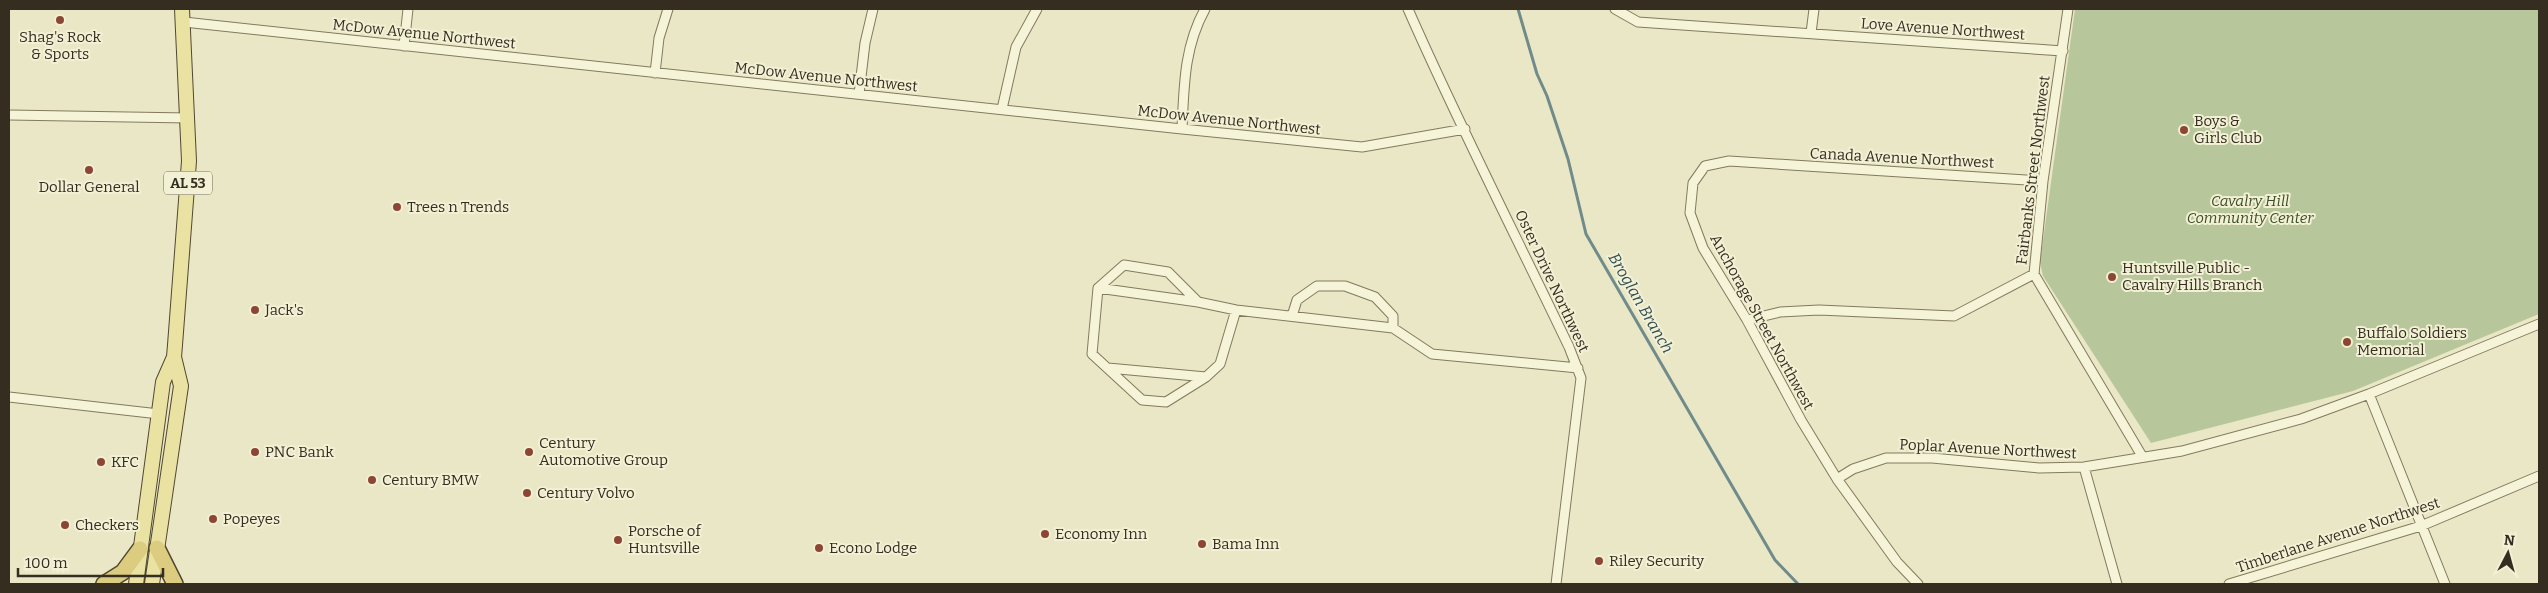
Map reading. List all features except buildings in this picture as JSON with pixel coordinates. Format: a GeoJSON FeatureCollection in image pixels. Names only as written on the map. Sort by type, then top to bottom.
{"type":"FeatureCollection","features":[{"type":"Feature","properties":{"kind":"highway"},"geometry":{"type":"LineString","coordinates":[[157,548],[175,584]]}},
{"type":"Feature","properties":{"kind":"highway"},"geometry":{"type":"LineString","coordinates":[[104,584],[123,572],[140,550]]}},
{"type":"Feature","properties":{"kind":"main road","name":"AL 53"},"geometry":{"type":"LineString","coordinates":[[152,584],[181,386],[174,357],[189,161],[183,16]]}},
{"type":"Feature","properties":{"kind":"main road","name":"AL 53"},"geometry":{"type":"LineString","coordinates":[[136,584],[163,382],[174,357]]}},
{"type":"Feature","properties":{"kind":"street"},"geometry":{"type":"LineString","coordinates":[[404,46],[408,9]]}},
{"type":"Feature","properties":{"kind":"street"},"geometry":{"type":"LineString","coordinates":[[655,73],[658,38],[668,9]]}},
{"type":"Feature","properties":{"kind":"street"},"geometry":{"type":"LineString","coordinates":[[859,94],[865,43],[873,9]]}},
{"type":"Feature","properties":{"kind":"street"},"geometry":{"type":"LineString","coordinates":[[1002,109],[1016,47],[1037,9]]}},
{"type":"Feature","properties":{"kind":"street"},"geometry":{"type":"LineString","coordinates":[[1182,129],[1185,75],[1193,31],[1205,9]]}},
{"type":"Feature","properties":{"kind":"street","name":"Oster Drive Northwest"},"geometry":{"type":"LineString","coordinates":[[1408,9],[1442,86],[1465,129],[1578,368],[1581,378],[1556,584]]}},
{"type":"Feature","properties":{"kind":"street","name":"Love Avenue Northwest"},"geometry":{"type":"LineString","coordinates":[[1615,9],[1638,22],[2062,51]]}},
{"type":"Feature","properties":{"kind":"street"},"geometry":{"type":"LineString","coordinates":[[1811,34],[1814,9]]}},
{"type":"Feature","properties":{"kind":"street","name":"Fairbanks Street Northwest"},"geometry":{"type":"LineString","coordinates":[[2068,9],[2043,181],[2034,274],[2142,456]]}},
{"type":"Feature","properties":{"kind":"street","name":"McDow Avenue Northwest"},"geometry":{"type":"LineString","coordinates":[[183,16],[404,46],[1362,147],[1465,129]]}},
{"type":"Feature","properties":{"kind":"street"},"geometry":{"type":"LineString","coordinates":[[9,115],[188,118]]}},
{"type":"Feature","properties":{"kind":"street","name":"Anchorage Street Northwest"},"geometry":{"type":"LineString","coordinates":[[1758,163],[1729,161],[1705,166],[1694,183],[1690,213],[1702,248],[1747,320],[1801,420],[1838,480]]}},
{"type":"Feature","properties":{"kind":"street","name":"Canada Avenue Northwest"},"geometry":{"type":"LineString","coordinates":[[1758,163],[2043,181]]}},
{"type":"Feature","properties":{"kind":"street"},"geometry":{"type":"LineString","coordinates":[[1198,302],[1168,272],[1124,265],[1098,288],[1092,354],[1142,400],[1166,402],[1206,377],[1220,364],[1236,310]]}},
{"type":"Feature","properties":{"kind":"street"},"geometry":{"type":"LineString","coordinates":[[1747,320],[1780,312],[1819,310],[1954,316],[2034,274]]}},
{"type":"Feature","properties":{"kind":"street"},"geometry":{"type":"LineString","coordinates":[[1292,316],[1297,300],[1317,286],[1345,286],[1375,297],[1393,316],[1393,328]]}},
{"type":"Feature","properties":{"kind":"street"},"geometry":{"type":"LineString","coordinates":[[1098,288],[1198,302],[1236,310],[1393,328],[1432,354],[1578,368]]}},
{"type":"Feature","properties":{"kind":"street","name":"Poplar Avenue Northwest"},"geometry":{"type":"LineString","coordinates":[[1838,480],[1853,468],[1886,458],[1932,458],[2039,468],[2084,467],[2142,456],[2182,451],[2301,419],[2369,394],[2539,324]]}},
{"type":"Feature","properties":{"kind":"street"},"geometry":{"type":"LineString","coordinates":[[1107,368],[1206,377]]}},
{"type":"Feature","properties":{"kind":"street"},"geometry":{"type":"LineString","coordinates":[[2369,394],[2446,584]]}},
{"type":"Feature","properties":{"kind":"street"},"geometry":{"type":"LineString","coordinates":[[9,397],[159,414]]}},
{"type":"Feature","properties":{"kind":"street"},"geometry":{"type":"LineString","coordinates":[[2084,467],[2117,584]]}},
{"type":"Feature","properties":{"kind":"street","name":"Timberlane Avenue Northwest"},"geometry":{"type":"LineString","coordinates":[[2229,584],[2421,526],[2539,476]]}},
{"type":"Feature","properties":{"kind":"street"},"geometry":{"type":"LineString","coordinates":[[1838,480],[1897,562],[1918,584]]}},
{"type":"Feature","properties":{"kind":"green space","name":"Cavalry Hill Community Center"},"geometry":{"type":"Polygon","coordinates":[[[2075,9],[2539,9],[2539,314],[2353,391],[2151,443],[2043,276],[2040,262],[2075,9]]]}},
{"type":"Feature","properties":{"kind":"waterway","name":"Broglan Branch"},"geometry":{"type":"LineString","coordinates":[[1518,9],[1537,74],[1547,96],[1568,159],[1586,234],[1775,560],[1798,584]]}},
{"type":"Feature","properties":{"kind":"place","name":"Shag's Rock & Sports"},"geometry":{"type":"Point","coordinates":[60,20]}},
{"type":"Feature","properties":{"kind":"place","name":"Boys & Girls Club"},"geometry":{"type":"Point","coordinates":[2184,130]}},
{"type":"Feature","properties":{"kind":"place","name":"Dollar General"},"geometry":{"type":"Point","coordinates":[89,170]}},
{"type":"Feature","properties":{"kind":"place","name":"Trees n Trends"},"geometry":{"type":"Point","coordinates":[397,207]}},
{"type":"Feature","properties":{"kind":"place","name":"Huntsville Public - Cavalry Hills Branch"},"geometry":{"type":"Point","coordinates":[2112,277]}},
{"type":"Feature","properties":{"kind":"place","name":"Jack's"},"geometry":{"type":"Point","coordinates":[255,310]}},
{"type":"Feature","properties":{"kind":"place","name":"Buffalo Soldiers Memorial"},"geometry":{"type":"Point","coordinates":[2347,342]}},
{"type":"Feature","properties":{"kind":"place","name":"PNC Bank"},"geometry":{"type":"Point","coordinates":[255,452]}},
{"type":"Feature","properties":{"kind":"place","name":"Century Automotive Group"},"geometry":{"type":"Point","coordinates":[529,452]}},
{"type":"Feature","properties":{"kind":"place","name":"KFC"},"geometry":{"type":"Point","coordinates":[101,462]}},
{"type":"Feature","properties":{"kind":"place","name":"Century BMW"},"geometry":{"type":"Point","coordinates":[372,480]}},
{"type":"Feature","properties":{"kind":"place","name":"Century Volvo"},"geometry":{"type":"Point","coordinates":[527,493]}},
{"type":"Feature","properties":{"kind":"place","name":"Popeyes"},"geometry":{"type":"Point","coordinates":[213,519]}},
{"type":"Feature","properties":{"kind":"place","name":"Checkers"},"geometry":{"type":"Point","coordinates":[65,525]}},
{"type":"Feature","properties":{"kind":"place","name":"Economy Inn"},"geometry":{"type":"Point","coordinates":[1045,534]}},
{"type":"Feature","properties":{"kind":"place","name":"Porsche of Huntsville"},"geometry":{"type":"Point","coordinates":[618,540]}},
{"type":"Feature","properties":{"kind":"place","name":"Bama Inn"},"geometry":{"type":"Point","coordinates":[1202,544]}},
{"type":"Feature","properties":{"kind":"place","name":"Econo Lodge"},"geometry":{"type":"Point","coordinates":[819,548]}},
{"type":"Feature","properties":{"kind":"place","name":"Riley Security"},"geometry":{"type":"Point","coordinates":[1599,561]}}]}
